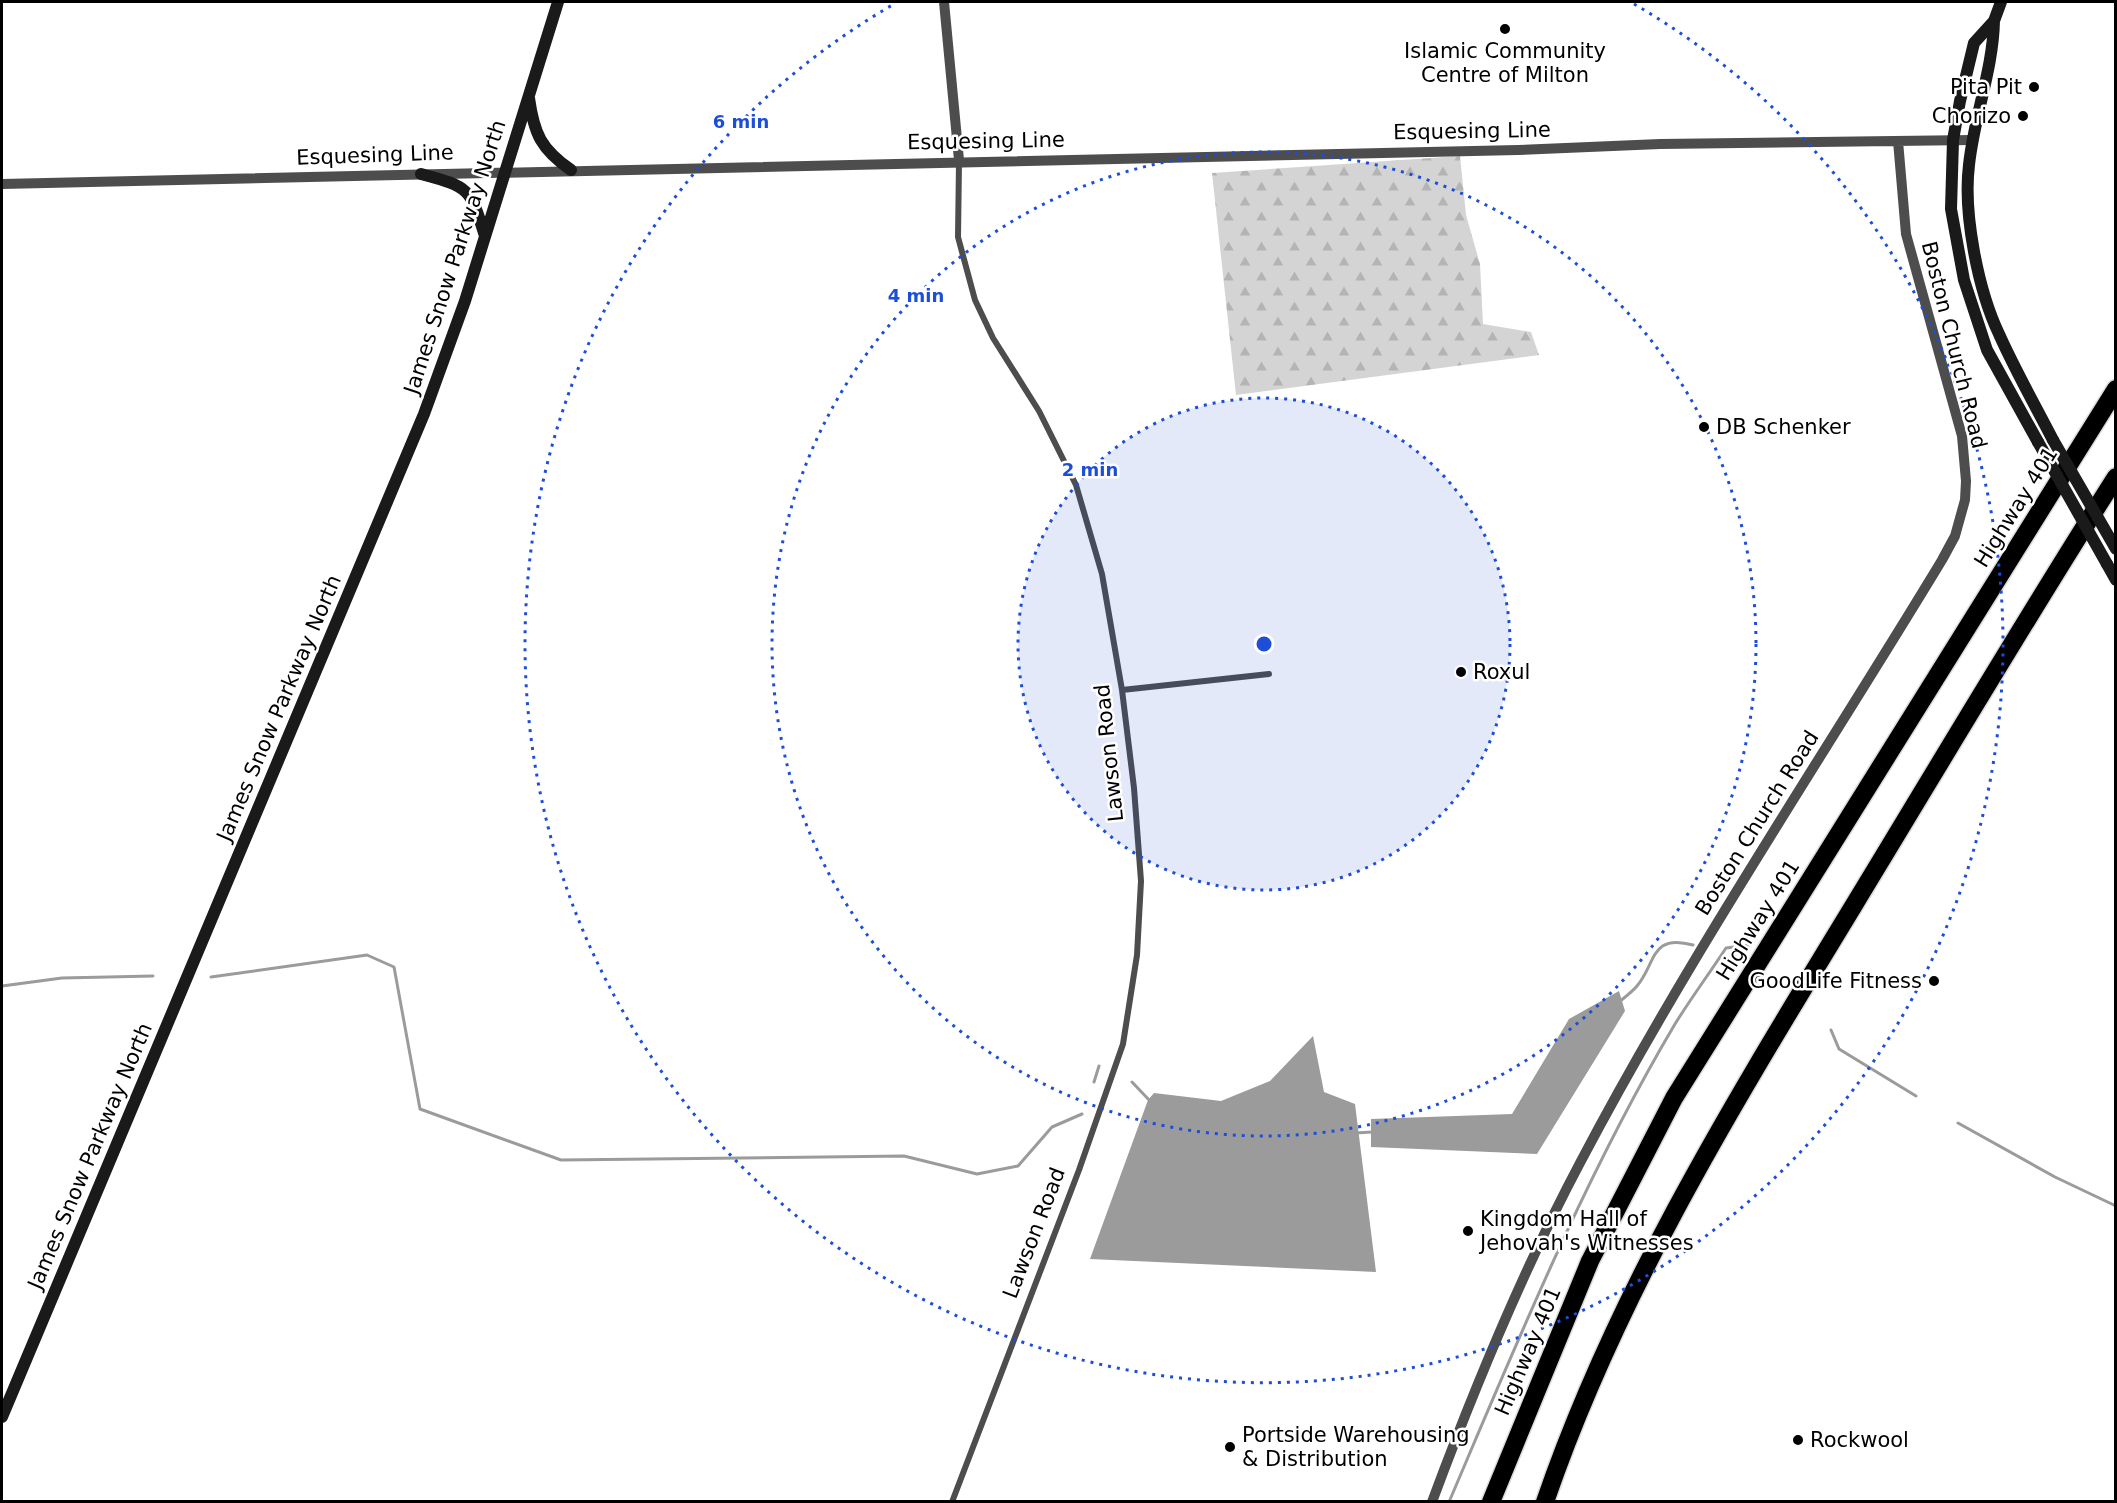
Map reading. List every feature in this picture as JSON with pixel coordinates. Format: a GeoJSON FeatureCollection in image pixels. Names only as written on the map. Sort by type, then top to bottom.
{"type":"FeatureCollection","features":[{"type":"Feature","properties":{"kind":"highway","name":"Highway 401"},"geometry":{"type":"LineString","coordinates":[[1491,1502],[1590,1261],[1674,1098],[2115,388]]}},
{"type":"Feature","properties":{"kind":"highway"},"geometry":{"type":"LineString","coordinates":[[1545,1502],[1598,1370],[1637,1287],[1722,1122],[2040,595],[2115,477]]}},
{"type":"Feature","properties":{"kind":"main road","name":"James Snow Parkway North"},"geometry":{"type":"LineString","coordinates":[[2,1417],[424,414],[465,301],[558,2]]}},
{"type":"Feature","properties":{"kind":"main road"},"geometry":{"type":"LineString","coordinates":[[2001,2],[1994,21],[1994,50],[1979,103],[1972,140],[1968,194],[1983,286],[1998,332],[2053,440],[2115,549]]}},
{"type":"Feature","properties":{"kind":"main road"},"geometry":{"type":"LineString","coordinates":[[1994,21],[1974,44],[1953,140],[1951,209],[1964,280],[1987,350],[2115,580]]}},
{"type":"Feature","properties":{"kind":"main road"},"geometry":{"type":"LineString","coordinates":[[528,94],[537,136],[544,148],[571,170]]}},
{"type":"Feature","properties":{"kind":"main road"},"geometry":{"type":"LineString","coordinates":[[421,174],[459,184],[475,204],[485,237]]}},
{"type":"Feature","properties":{"kind":"street","name":"Lawson Road"},"geometry":{"type":"LineString","coordinates":[[944,2],[959,160],[957,214],[964,266],[975,300],[993,338],[1039,411],[1076,485],[1102,574],[1122,690],[1134,789],[1141,881],[1137,955],[1123,1044],[1076,1180],[952,1502]]}},
{"type":"Feature","properties":{"kind":"street","name":"Esquesing Line"},"geometry":{"type":"LineString","coordinates":[[2,184],[959,160],[1510,150],[1660,144],[1972,140]]}},
{"type":"Feature","properties":{"kind":"street","name":"Boston Church Road"},"geometry":{"type":"LineString","coordinates":[[1432,1502],[1508,1314],[1580,1162],[1675,993],[1942,560],[1961,518],[1966,481],[1962,436],[1906,234],[1898,141]]}},
{"type":"Feature","properties":{"kind":"street"},"geometry":{"type":"LineString","coordinates":[[1122,690],[1269,674]]}},
{"type":"Feature","properties":{"kind":"green space"},"geometry":{"type":"Polygon","coordinates":[[[1460,156],[1466,215],[1480,264],[1483,324],[1531,332],[1539,355],[1236,395],[1212,173],[1460,156]]]}},
{"type":"Feature","properties":{"kind":"shaded area"},"geometry":{"type":"Polygon","coordinates":[[[1619,991],[1625,1011],[1537,1154],[1371,1147],[1371,1119],[1512,1114],[1569,1019],[1619,991]]]}},
{"type":"Feature","properties":{"kind":"shaded area"},"geometry":{"type":"Polygon","coordinates":[[[1313,1036],[1324,1092],[1355,1104],[1376,1272],[1090,1259],[1148,1100],[1154,1093],[1221,1101],[1270,1081],[1313,1036]]]}},
{"type":"Feature","properties":{"kind":"waterway"},"geometry":{"type":"LineString","coordinates":[[1619,1002],[1637,986],[1661,947],[1679,942],[1693,945]]}},
{"type":"Feature","properties":{"kind":"waterway"},"geometry":{"type":"LineString","coordinates":[[1449,1502],[1554,1259],[1611,1140],[1642,1082],[1675,1024],[1726,948],[1749,945]]}},
{"type":"Feature","properties":{"kind":"waterway"},"geometry":{"type":"LineString","coordinates":[[211,977],[367,955],[394,967],[420,1109],[561,1160],[904,1156],[977,1174],[1018,1166],[1052,1127],[1082,1114]]}},
{"type":"Feature","properties":{"kind":"waterway"},"geometry":{"type":"LineString","coordinates":[[2,986],[62,978],[153,976]]}},
{"type":"Feature","properties":{"kind":"waterway"},"geometry":{"type":"LineString","coordinates":[[1831,1030],[1839,1049],[1916,1096]]}},
{"type":"Feature","properties":{"kind":"waterway"},"geometry":{"type":"LineString","coordinates":[[1094,1082],[1099,1066]]}},
{"type":"Feature","properties":{"kind":"waterway"},"geometry":{"type":"LineString","coordinates":[[1132,1082],[1151,1102]]}},
{"type":"Feature","properties":{"kind":"waterway"},"geometry":{"type":"LineString","coordinates":[[1958,1123],[2055,1177],[2116,1206]]}},
{"type":"Feature","properties":{"kind":"waterway"},"geometry":{"type":"LineString","coordinates":[[1355,1133],[1372,1132]]}},
{"type":"Feature","properties":{"kind":"place","name":"Islamic Community Centre of Milton"},"geometry":{"type":"Point","coordinates":[1505,29]}},
{"type":"Feature","properties":{"kind":"place","name":"Pita Pit"},"geometry":{"type":"Point","coordinates":[2034,87]}},
{"type":"Feature","properties":{"kind":"place","name":"Chorizo"},"geometry":{"type":"Point","coordinates":[2023,116]}},
{"type":"Feature","properties":{"kind":"place","name":"DB Schenker"},"geometry":{"type":"Point","coordinates":[1704,427]}},
{"type":"Feature","properties":{"kind":"place","name":"Roxul"},"geometry":{"type":"Point","coordinates":[1461,672]}},
{"type":"Feature","properties":{"kind":"place","name":"GoodLife Fitness"},"geometry":{"type":"Point","coordinates":[1934,981]}},
{"type":"Feature","properties":{"kind":"place","name":"Kingdom Hall of Jehovah's Witnesses"},"geometry":{"type":"Point","coordinates":[1468,1231]}},
{"type":"Feature","properties":{"kind":"place","name":"Rockwool"},"geometry":{"type":"Point","coordinates":[1798,1440]}},
{"type":"Feature","properties":{"kind":"place","name":"Portside Warehousing & Distribution"},"geometry":{"type":"Point","coordinates":[1230,1447]}}]}
